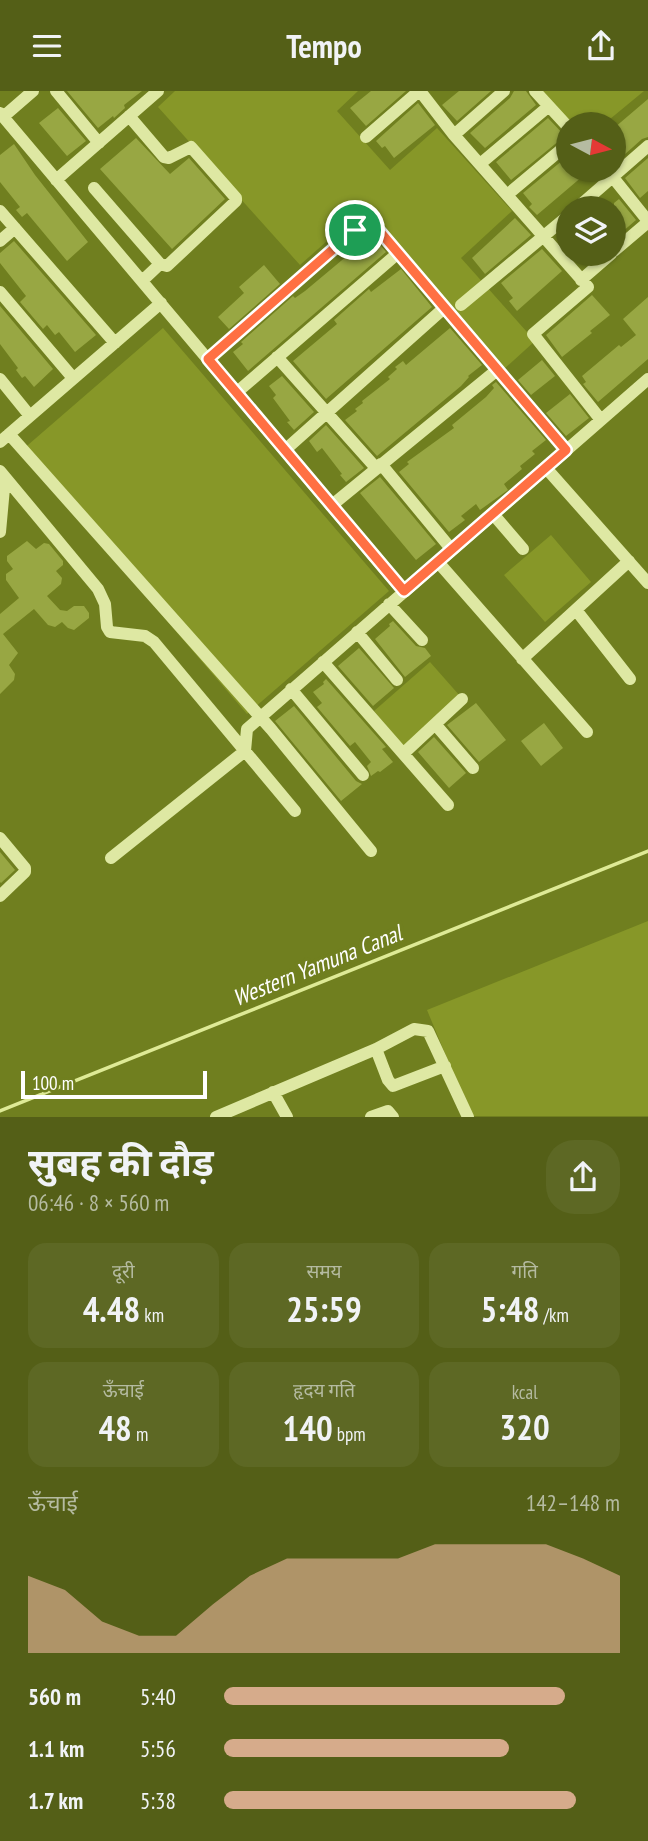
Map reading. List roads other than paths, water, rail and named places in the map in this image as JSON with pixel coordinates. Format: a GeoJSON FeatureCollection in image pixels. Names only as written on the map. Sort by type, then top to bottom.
{"type":"FeatureCollection","features":[{"type":"Feature","properties":{"kind":"street"},"geometry":{"type":"LineString","coordinates":[[33,91],[3,121],[404,591]]}},
{"type":"Feature","properties":{"kind":"street"},"geometry":{"type":"LineString","coordinates":[[56,91],[99,143]]}},
{"type":"Feature","properties":{"kind":"street"},"geometry":{"type":"LineString","coordinates":[[56,180],[158,91]]}},
{"type":"Feature","properties":{"kind":"street"},"geometry":{"type":"LineString","coordinates":[[366,137],[419,91],[454,135],[588,287],[533,334],[601,420]]}},
{"type":"Feature","properties":{"kind":"street"},"geometry":{"type":"LineString","coordinates":[[454,135],[504,91]]}},
{"type":"Feature","properties":{"kind":"street"},"geometry":{"type":"LineString","coordinates":[[535,91],[556,114]]}},
{"type":"Feature","properties":{"kind":"street"},"geometry":{"type":"LineString","coordinates":[[480,164],[549,106]]}},
{"type":"Feature","properties":{"kind":"street"},"geometry":{"type":"LineString","coordinates":[[94,188],[160,264],[167,267],[236,201],[191,147],[169,158],[164,157],[129,116]]}},
{"type":"Feature","properties":{"kind":"street"},"geometry":{"type":"LineString","coordinates":[[626,162],[648,146]]}},
{"type":"Feature","properties":{"kind":"street"},"geometry":{"type":"LineString","coordinates":[[507,195],[556,154]]}},
{"type":"Feature","properties":{"kind":"street"},"geometry":{"type":"LineString","coordinates":[[588,196],[602,182]]}},
{"type":"Feature","properties":{"kind":"street"},"geometry":{"type":"LineString","coordinates":[[617,182],[648,222],[626,241]]}},
{"type":"Feature","properties":{"kind":"street"},"geometry":{"type":"LineString","coordinates":[[0,211],[115,342]]}},
{"type":"Feature","properties":{"kind":"street"},"geometry":{"type":"LineString","coordinates":[[208,359],[355,230],[370,220],[443,309],[566,450]]}},
{"type":"Feature","properties":{"kind":"street"},"geometry":{"type":"LineString","coordinates":[[461,306],[556,226]]}},
{"type":"Feature","properties":{"kind":"street"},"geometry":{"type":"LineString","coordinates":[[0,241],[15,228]]}},
{"type":"Feature","properties":{"kind":"street"},"geometry":{"type":"LineString","coordinates":[[236,393],[397,254]]}},
{"type":"Feature","properties":{"kind":"street"},"geometry":{"type":"LineString","coordinates":[[142,281],[160,264]]}},
{"type":"Feature","properties":{"kind":"street"},"geometry":{"type":"LineString","coordinates":[[582,280],[598,266]]}},
{"type":"Feature","properties":{"kind":"street"},"geometry":{"type":"LineString","coordinates":[[0,292],[74,377]]}},
{"type":"Feature","properties":{"kind":"street"},"geometry":{"type":"LineString","coordinates":[[161,303],[4,438],[260,717],[371,851]]}},
{"type":"Feature","properties":{"kind":"street"},"geometry":{"type":"LineString","coordinates":[[285,450],[443,309]]}},
{"type":"Feature","properties":{"kind":"street"},"geometry":{"type":"LineString","coordinates":[[277,357],[379,465],[452,550]]}},
{"type":"Feature","properties":{"kind":"street"},"geometry":{"type":"LineString","coordinates":[[331,506],[496,370]]}},
{"type":"Feature","properties":{"kind":"street"},"geometry":{"type":"LineString","coordinates":[[0,379],[30,416]]}},
{"type":"Feature","properties":{"kind":"street"},"geometry":{"type":"LineString","coordinates":[[111,858],[245,751],[247,729],[260,717],[648,379]]}},
{"type":"Feature","properties":{"kind":"street"},"geometry":{"type":"LineString","coordinates":[[546,468],[648,583]]}},
{"type":"Feature","properties":{"kind":"street"},"geometry":{"type":"LineString","coordinates":[[0,532],[2,474]]}},
{"type":"Feature","properties":{"kind":"street"},"geometry":{"type":"LineString","coordinates":[[2,474],[98,589],[105,604],[110,632],[145,636],[154,642],[295,811]]}},
{"type":"Feature","properties":{"kind":"street"},"geometry":{"type":"LineString","coordinates":[[493,514],[523,549]]}},
{"type":"Feature","properties":{"kind":"street"},"geometry":{"type":"LineString","coordinates":[[522,659],[629,561]]}},
{"type":"Feature","properties":{"kind":"street"},"geometry":{"type":"LineString","coordinates":[[438,562],[587,732]]}},
{"type":"Feature","properties":{"kind":"street"},"geometry":{"type":"LineString","coordinates":[[389,604],[422,640]]}},
{"type":"Feature","properties":{"kind":"street"},"geometry":{"type":"LineString","coordinates":[[576,610],[630,679]]}},
{"type":"Feature","properties":{"kind":"street"},"geometry":{"type":"LineString","coordinates":[[357,632],[397,680]]}},
{"type":"Feature","properties":{"kind":"street"},"geometry":{"type":"LineString","coordinates":[[323,662],[448,805]]}},
{"type":"Feature","properties":{"kind":"street"},"geometry":{"type":"LineString","coordinates":[[292,689],[363,775]]}},
{"type":"Feature","properties":{"kind":"street"},"geometry":{"type":"LineString","coordinates":[[404,753],[462,699]]}},
{"type":"Feature","properties":{"kind":"street"},"geometry":{"type":"LineString","coordinates":[[435,724],[473,768]]}},
{"type":"Feature","properties":{"kind":"street"},"geometry":{"type":"LineString","coordinates":[[0,838],[25,872],[0,896]]}},
{"type":"Feature","properties":{"kind":"street"},"geometry":{"type":"LineString","coordinates":[[218,1116],[376,1049],[414,1029],[421,1029],[428,1031],[468,1117]]}},
{"type":"Feature","properties":{"kind":"street"},"geometry":{"type":"LineString","coordinates":[[376,1049],[393,1086],[445,1066]]}},
{"type":"Feature","properties":{"kind":"street"},"geometry":{"type":"LineString","coordinates":[[273,1092],[287,1117]]}},
{"type":"Feature","properties":{"kind":"street"},"geometry":{"type":"LineString","coordinates":[[371,1117],[388,1111],[393,1117]]}},
{"type":"Feature","properties":{"kind":"waterway","name":"Western Yamuna Canal"},"geometry":{"type":"LineString","coordinates":[[0,1111],[648,851]]}}]}
